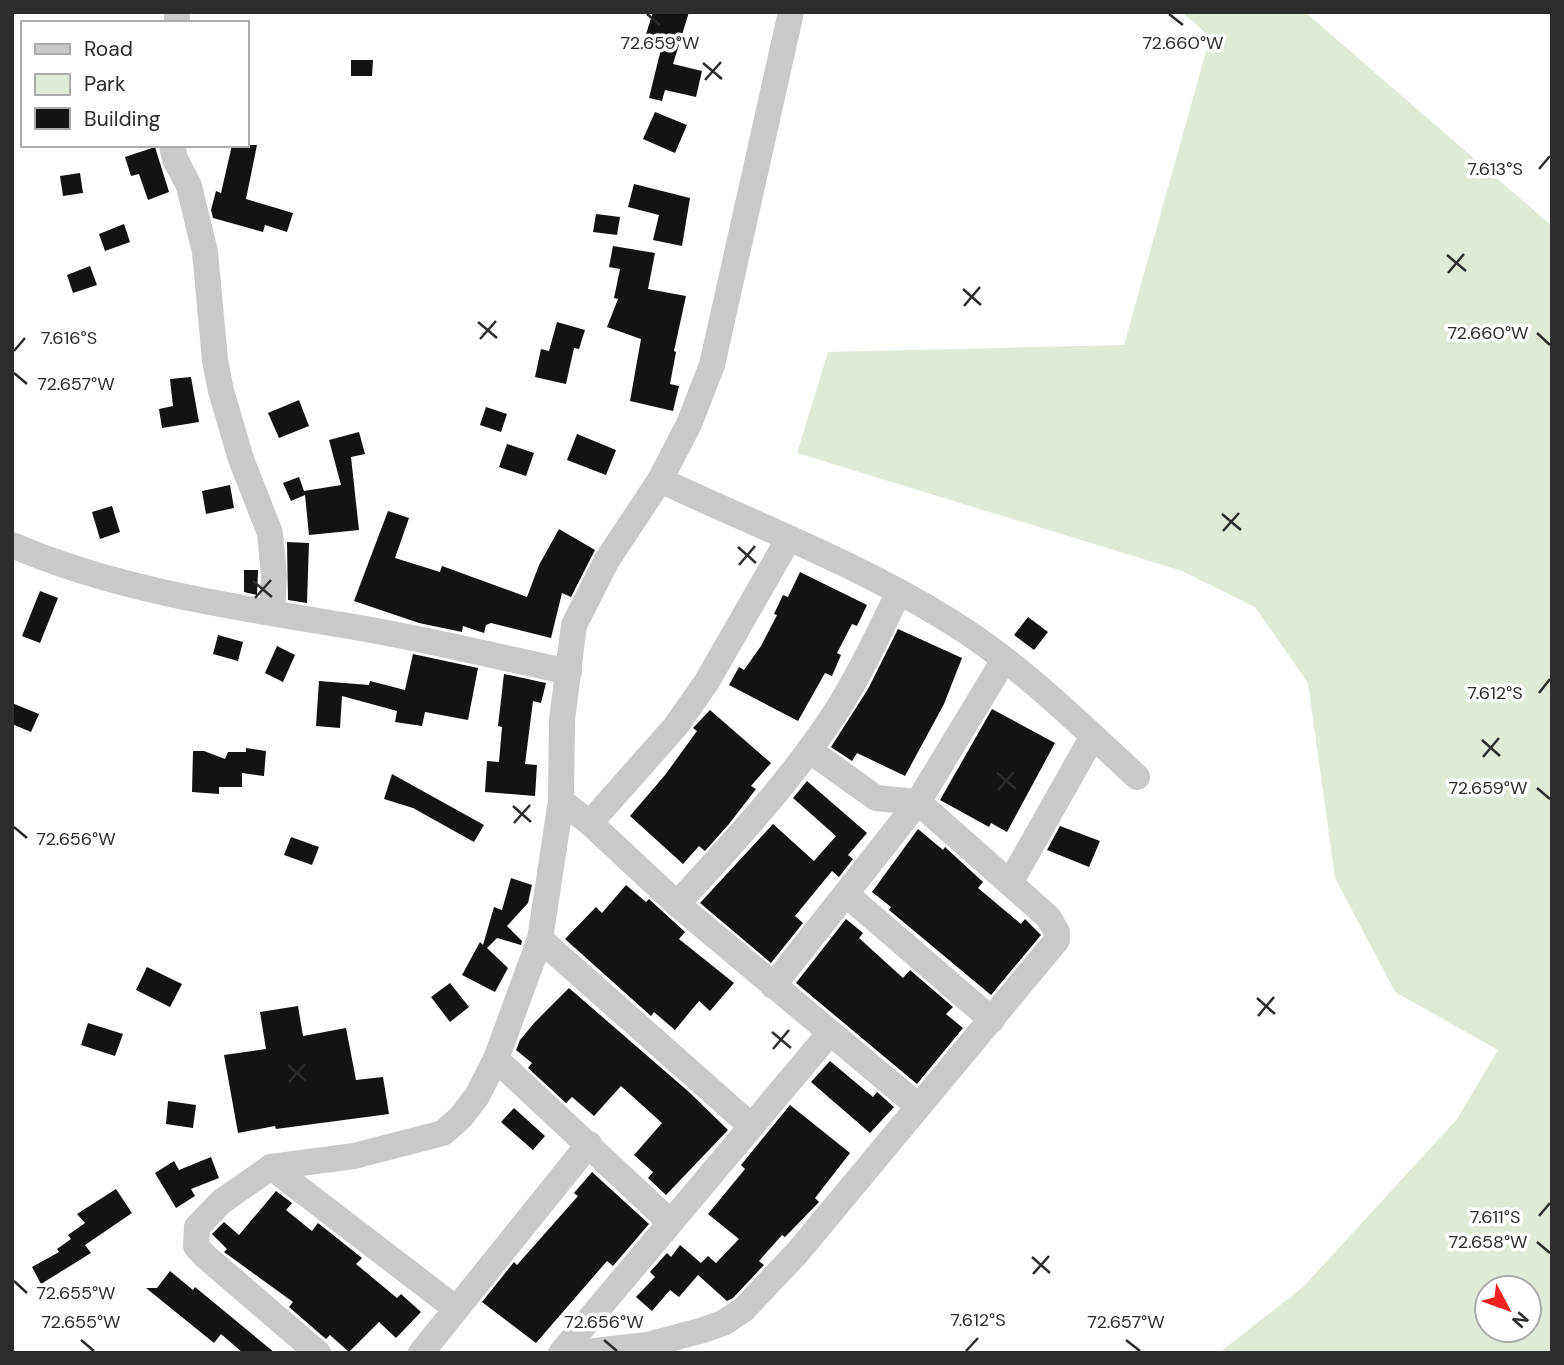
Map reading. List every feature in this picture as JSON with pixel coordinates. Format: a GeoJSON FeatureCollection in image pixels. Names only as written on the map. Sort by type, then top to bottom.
{"type":"FeatureCollection","features":[{"type":"Feature","properties":{"kind":"street"},"geometry":{"type":"LineString","coordinates":[[318,1353],[196,1246],[194,1236],[204,1219],[247,1181],[271,1167],[354,1156],[443,1133],[461,1117],[477,1096],[496,1059],[540,939],[561,801],[562,720],[574,625],[587,596],[660,480],[689,424],[712,365],[791,12]]}},
{"type":"Feature","properties":{"kind":"street"},"geometry":{"type":"LineString","coordinates":[[172,147],[175,159],[189,186],[205,252],[215,360],[221,391],[241,459],[270,533],[274,575],[272,613]]}},
{"type":"Feature","properties":{"kind":"street"},"geometry":{"type":"LineString","coordinates":[[660,480],[899,592],[955,624],[1004,660],[1137,777]]}},
{"type":"Feature","properties":{"kind":"street"},"geometry":{"type":"LineString","coordinates":[[590,823],[633,777],[698,694],[788,540]]}},
{"type":"Feature","properties":{"kind":"street"},"geometry":{"type":"LineString","coordinates":[[12,545],[58,565],[172,594],[375,631],[569,672]]}},
{"type":"Feature","properties":{"kind":"street"},"geometry":{"type":"LineString","coordinates":[[677,904],[760,815],[809,750],[837,709],[899,592]]}},
{"type":"Feature","properties":{"kind":"street"},"geometry":{"type":"LineString","coordinates":[[773,986],[918,802],[1004,660]]}},
{"type":"Feature","properties":{"kind":"street"},"geometry":{"type":"LineString","coordinates":[[1010,883],[1093,736]]}},
{"type":"Feature","properties":{"kind":"street"},"geometry":{"type":"LineString","coordinates":[[578,1353],[647,1345],[723,1323],[743,1311],[797,1253],[1057,940],[1057,932],[1048,916],[918,802],[876,798],[809,750]]}},
{"type":"Feature","properties":{"kind":"street"},"geometry":{"type":"LineString","coordinates":[[561,801],[590,823],[677,904],[829,1034],[918,1106]]}},
{"type":"Feature","properties":{"kind":"street"},"geometry":{"type":"LineString","coordinates":[[847,895],[992,1020]]}},
{"type":"Feature","properties":{"kind":"street"},"geometry":{"type":"LineString","coordinates":[[540,939],[750,1125]]}},
{"type":"Feature","properties":{"kind":"street"},"geometry":{"type":"LineString","coordinates":[[561,1353],[829,1034]]}},
{"type":"Feature","properties":{"kind":"street"},"geometry":{"type":"LineString","coordinates":[[496,1059],[670,1222]]}},
{"type":"Feature","properties":{"kind":"street"},"geometry":{"type":"LineString","coordinates":[[421,1353],[589,1144]]}},
{"type":"Feature","properties":{"kind":"street"},"geometry":{"type":"LineString","coordinates":[[271,1167],[455,1308]]}},
{"type":"Feature","properties":{"kind":"green space"},"geometry":{"type":"Polygon","coordinates":[[[1182,12],[1305,12],[1552,226],[1552,1353],[1219,1353],[1303,1287],[1457,1119],[1498,1050],[1395,992],[1335,878],[1308,683],[1255,607],[1182,571],[797,453],[828,352],[1124,345],[1210,37],[1182,12]]]}},
{"type":"Feature","properties":{"kind":"building"},"geometry":{"type":"Polygon","coordinates":[[[653,12],[689,12],[673,64],[702,71],[696,97],[665,90],[662,101],[649,98],[661,49],[643,44],[653,12]]]}},
{"type":"Feature","properties":{"kind":"building"},"geometry":{"type":"Polygon","coordinates":[[[351,60],[373,60],[372,76],[351,76],[351,60]]]}},
{"type":"Feature","properties":{"kind":"building"},"geometry":{"type":"Polygon","coordinates":[[[655,112],[687,125],[675,153],[643,139],[655,112]]]}},
{"type":"Feature","properties":{"kind":"building"},"geometry":{"type":"Polygon","coordinates":[[[257,145],[246,199],[293,213],[287,232],[265,225],[263,232],[213,218],[211,210],[216,191],[221,193],[232,147],[257,145]]]}},
{"type":"Feature","properties":{"kind":"building"},"geometry":{"type":"Polygon","coordinates":[[[155,147],[169,192],[148,200],[139,174],[131,176],[125,157],[155,147]]]}},
{"type":"Feature","properties":{"kind":"building"},"geometry":{"type":"Polygon","coordinates":[[[80,173],[83,193],[63,196],[60,176],[80,173]]]}},
{"type":"Feature","properties":{"kind":"building"},"geometry":{"type":"Polygon","coordinates":[[[634,184],[690,198],[682,246],[653,240],[659,215],[628,207],[634,184]]]}},
{"type":"Feature","properties":{"kind":"building"},"geometry":{"type":"Polygon","coordinates":[[[596,214],[620,217],[617,235],[593,232],[596,214]]]}},
{"type":"Feature","properties":{"kind":"building"},"geometry":{"type":"Polygon","coordinates":[[[124,224],[130,242],[105,251],[99,234],[124,224]]]}},
{"type":"Feature","properties":{"kind":"building"},"geometry":{"type":"Polygon","coordinates":[[[613,246],[655,253],[648,289],[686,296],[670,384],[679,386],[673,411],[630,401],[641,339],[607,327],[618,299],[614,298],[620,269],[609,267],[613,246]]]}},
{"type":"Feature","properties":{"kind":"building"},"geometry":{"type":"Polygon","coordinates":[[[90,266],[97,285],[73,293],[67,275],[90,266]]]}},
{"type":"Feature","properties":{"kind":"building"},"geometry":{"type":"Polygon","coordinates":[[[557,322],[585,330],[579,349],[574,348],[566,384],[535,377],[541,349],[549,351],[557,322]]]}},
{"type":"Feature","properties":{"kind":"building"},"geometry":{"type":"Polygon","coordinates":[[[191,377],[199,422],[162,428],[159,409],[173,406],[170,379],[191,377]]]}},
{"type":"Feature","properties":{"kind":"building"},"geometry":{"type":"Polygon","coordinates":[[[299,400],[309,426],[279,438],[268,413],[299,400]]]}},
{"type":"Feature","properties":{"kind":"building"},"geometry":{"type":"Polygon","coordinates":[[[486,407],[507,414],[501,432],[480,425],[486,407]]]}},
{"type":"Feature","properties":{"kind":"building"},"geometry":{"type":"Polygon","coordinates":[[[359,432],[365,454],[351,457],[359,530],[309,535],[305,495],[291,501],[283,483],[299,477],[304,491],[341,485],[329,440],[359,432]]]}},
{"type":"Feature","properties":{"kind":"building"},"geometry":{"type":"Polygon","coordinates":[[[577,434],[616,450],[606,475],[567,460],[577,434]]]}},
{"type":"Feature","properties":{"kind":"building"},"geometry":{"type":"Polygon","coordinates":[[[507,444],[534,453],[526,476],[499,467],[507,444]]]}},
{"type":"Feature","properties":{"kind":"building"},"geometry":{"type":"Polygon","coordinates":[[[230,485],[234,508],[206,514],[202,491],[230,485]]]}},
{"type":"Feature","properties":{"kind":"building"},"geometry":{"type":"Polygon","coordinates":[[[112,506],[120,532],[100,539],[92,512],[112,506]]]}},
{"type":"Feature","properties":{"kind":"building"},"geometry":{"type":"Polygon","coordinates":[[[388,511],[409,518],[395,558],[440,572],[442,566],[527,597],[539,565],[559,529],[595,550],[571,597],[562,593],[551,638],[491,623],[486,625],[484,633],[463,626],[462,632],[419,623],[354,601],[388,511]]]}},
{"type":"Feature","properties":{"kind":"building"},"geometry":{"type":"Polygon","coordinates":[[[287,542],[309,543],[307,603],[288,600],[287,542]]]}},
{"type":"Feature","properties":{"kind":"building"},"geometry":{"type":"Polygon","coordinates":[[[244,570],[258,570],[257,595],[244,592],[244,570]]]}},
{"type":"Feature","properties":{"kind":"building"},"geometry":{"type":"Polygon","coordinates":[[[800,572],[867,605],[857,626],[852,624],[837,653],[841,655],[832,676],[825,673],[798,721],[729,685],[739,667],[744,670],[761,646],[777,615],[774,614],[783,595],[788,597],[800,572]]]}},
{"type":"Feature","properties":{"kind":"building"},"geometry":{"type":"Polygon","coordinates":[[[40,591],[58,598],[40,643],[22,636],[40,591]]]}},
{"type":"Feature","properties":{"kind":"building"},"geometry":{"type":"Polygon","coordinates":[[[1028,617],[1048,632],[1034,650],[1014,635],[1028,617]]]}},
{"type":"Feature","properties":{"kind":"building"},"geometry":{"type":"Polygon","coordinates":[[[898,629],[962,658],[944,704],[905,776],[857,753],[852,761],[831,747],[868,689],[898,629]]]}},
{"type":"Feature","properties":{"kind":"building"},"geometry":{"type":"Polygon","coordinates":[[[218,635],[243,642],[238,661],[213,654],[218,635]]]}},
{"type":"Feature","properties":{"kind":"building"},"geometry":{"type":"Polygon","coordinates":[[[277,646],[295,655],[283,682],[265,673],[277,646]]]}},
{"type":"Feature","properties":{"kind":"building"},"geometry":{"type":"Polygon","coordinates":[[[413,654],[478,668],[468,720],[425,712],[422,726],[395,722],[397,711],[342,696],[340,728],[316,726],[319,681],[369,685],[370,681],[405,690],[413,654]]]}},
{"type":"Feature","properties":{"kind":"building"},"geometry":{"type":"Polygon","coordinates":[[[504,674],[546,683],[541,703],[533,701],[525,764],[537,765],[535,796],[485,792],[487,761],[499,762],[502,727],[498,726],[504,674]]]}},
{"type":"Feature","properties":{"kind":"building"},"geometry":{"type":"Polygon","coordinates":[[[12,703],[39,714],[31,732],[12,724],[12,703]]]}},
{"type":"Feature","properties":{"kind":"building"},"geometry":{"type":"Polygon","coordinates":[[[992,709],[1055,743],[1007,832],[991,823],[989,827],[940,800],[992,709]]]}},
{"type":"Feature","properties":{"kind":"building"},"geometry":{"type":"Polygon","coordinates":[[[710,710],[771,763],[751,786],[756,789],[729,824],[705,851],[699,846],[683,864],[630,816],[665,775],[697,731],[693,728],[710,710]]]}},
{"type":"Feature","properties":{"kind":"building"},"geometry":{"type":"Polygon","coordinates":[[[246,748],[266,751],[264,776],[242,773],[242,787],[219,787],[219,794],[192,792],[193,751],[204,751],[225,759],[228,752],[246,752],[246,748]]]}},
{"type":"Feature","properties":{"kind":"building"},"geometry":{"type":"Polygon","coordinates":[[[392,774],[484,825],[474,842],[413,808],[384,799],[392,774]]]}},
{"type":"Feature","properties":{"kind":"building"},"geometry":{"type":"Polygon","coordinates":[[[807,781],[867,833],[848,855],[853,859],[839,877],[832,871],[795,916],[803,923],[771,963],[700,903],[773,824],[814,861],[836,836],[793,798],[807,781]]]}},
{"type":"Feature","properties":{"kind":"building"},"geometry":{"type":"Polygon","coordinates":[[[1060,826],[1100,841],[1089,867],[1047,850],[1060,826]]]}},
{"type":"Feature","properties":{"kind":"building"},"geometry":{"type":"Polygon","coordinates":[[[918,829],[943,850],[945,847],[983,882],[978,888],[1021,924],[1025,919],[1041,935],[991,995],[889,910],[891,907],[872,892],[918,829]]]}},
{"type":"Feature","properties":{"kind":"building"},"geometry":{"type":"Polygon","coordinates":[[[291,837],[319,847],[312,865],[284,855],[291,837]]]}},
{"type":"Feature","properties":{"kind":"building"},"geometry":{"type":"Polygon","coordinates":[[[511,878],[532,885],[528,903],[507,926],[522,941],[521,945],[497,938],[487,948],[508,968],[495,992],[462,975],[480,942],[483,945],[494,907],[502,910],[511,878]]]}},
{"type":"Feature","properties":{"kind":"building"},"geometry":{"type":"Polygon","coordinates":[[[626,885],[646,902],[649,899],[685,932],[679,939],[734,983],[710,1011],[699,1001],[675,1030],[654,1012],[651,1016],[565,939],[596,907],[602,913],[626,885]]]}},
{"type":"Feature","properties":{"kind":"building"},"geometry":{"type":"Polygon","coordinates":[[[846,919],[863,933],[859,938],[903,978],[910,970],[953,1007],[946,1014],[963,1028],[917,1084],[796,983],[846,919]]]}},
{"type":"Feature","properties":{"kind":"building"},"geometry":{"type":"Polygon","coordinates":[[[147,967],[182,984],[170,1007],[136,990],[147,967]]]}},
{"type":"Feature","properties":{"kind":"building"},"geometry":{"type":"Polygon","coordinates":[[[450,983],[469,1007],[450,1022],[431,997],[450,983]]]}},
{"type":"Feature","properties":{"kind":"building"},"geometry":{"type":"Polygon","coordinates":[[[569,988],[689,1092],[728,1130],[666,1195],[648,1178],[653,1172],[634,1155],[662,1123],[621,1086],[594,1116],[572,1097],[566,1103],[528,1068],[532,1063],[516,1050],[520,1040],[535,1022],[569,988]]]}},
{"type":"Feature","properties":{"kind":"building"},"geometry":{"type":"Polygon","coordinates":[[[298,1006],[303,1036],[346,1028],[356,1080],[383,1077],[389,1114],[276,1129],[275,1126],[238,1133],[224,1055],[266,1049],[260,1012],[298,1006]]]}},
{"type":"Feature","properties":{"kind":"building"},"geometry":{"type":"Polygon","coordinates":[[[88,1023],[123,1034],[115,1056],[81,1045],[88,1023]]]}},
{"type":"Feature","properties":{"kind":"building"},"geometry":{"type":"Polygon","coordinates":[[[830,1061],[873,1097],[877,1092],[894,1107],[870,1133],[811,1082],[830,1061]]]}},
{"type":"Feature","properties":{"kind":"building"},"geometry":{"type":"Polygon","coordinates":[[[168,1101],[196,1105],[193,1128],[166,1124],[168,1101]]]}},
{"type":"Feature","properties":{"kind":"building"},"geometry":{"type":"Polygon","coordinates":[[[790,1105],[850,1153],[815,1198],[819,1202],[785,1237],[782,1235],[759,1261],[764,1265],[733,1298],[727,1301],[698,1275],[679,1297],[670,1290],[652,1311],[636,1297],[655,1277],[650,1272],[667,1253],[671,1257],[680,1245],[701,1263],[708,1256],[716,1263],[739,1239],[708,1214],[745,1169],[741,1165],[790,1105]]]}},
{"type":"Feature","properties":{"kind":"building"},"geometry":{"type":"Polygon","coordinates":[[[514,1108],[545,1136],[533,1150],[501,1122],[514,1108]]]}},
{"type":"Feature","properties":{"kind":"building"},"geometry":{"type":"Polygon","coordinates":[[[211,1157],[219,1178],[191,1189],[195,1196],[176,1208],[155,1173],[174,1161],[179,1170],[211,1157]]]}},
{"type":"Feature","properties":{"kind":"building"},"geometry":{"type":"Polygon","coordinates":[[[592,1172],[649,1224],[613,1266],[607,1261],[536,1343],[482,1302],[514,1262],[517,1265],[578,1196],[574,1193],[592,1172]]]}},
{"type":"Feature","properties":{"kind":"building"},"geometry":{"type":"Polygon","coordinates":[[[116,1189],[132,1213],[85,1245],[91,1253],[41,1284],[32,1267],[59,1252],[57,1249],[71,1239],[68,1235],[85,1223],[77,1214],[116,1189]]]}},
{"type":"Feature","properties":{"kind":"building"},"geometry":{"type":"Polygon","coordinates":[[[276,1191],[292,1203],[286,1210],[312,1231],[318,1223],[362,1258],[356,1264],[397,1298],[401,1294],[421,1312],[396,1338],[379,1322],[349,1352],[330,1335],[326,1339],[289,1307],[293,1302],[224,1252],[227,1249],[212,1234],[224,1222],[239,1235],[276,1191]]]}},
{"type":"Feature","properties":{"kind":"building"},"geometry":{"type":"Polygon","coordinates":[[[170,1271],[193,1290],[195,1287],[275,1353],[243,1353],[221,1334],[214,1343],[146,1288],[157,1288],[170,1271]]]}}]}
